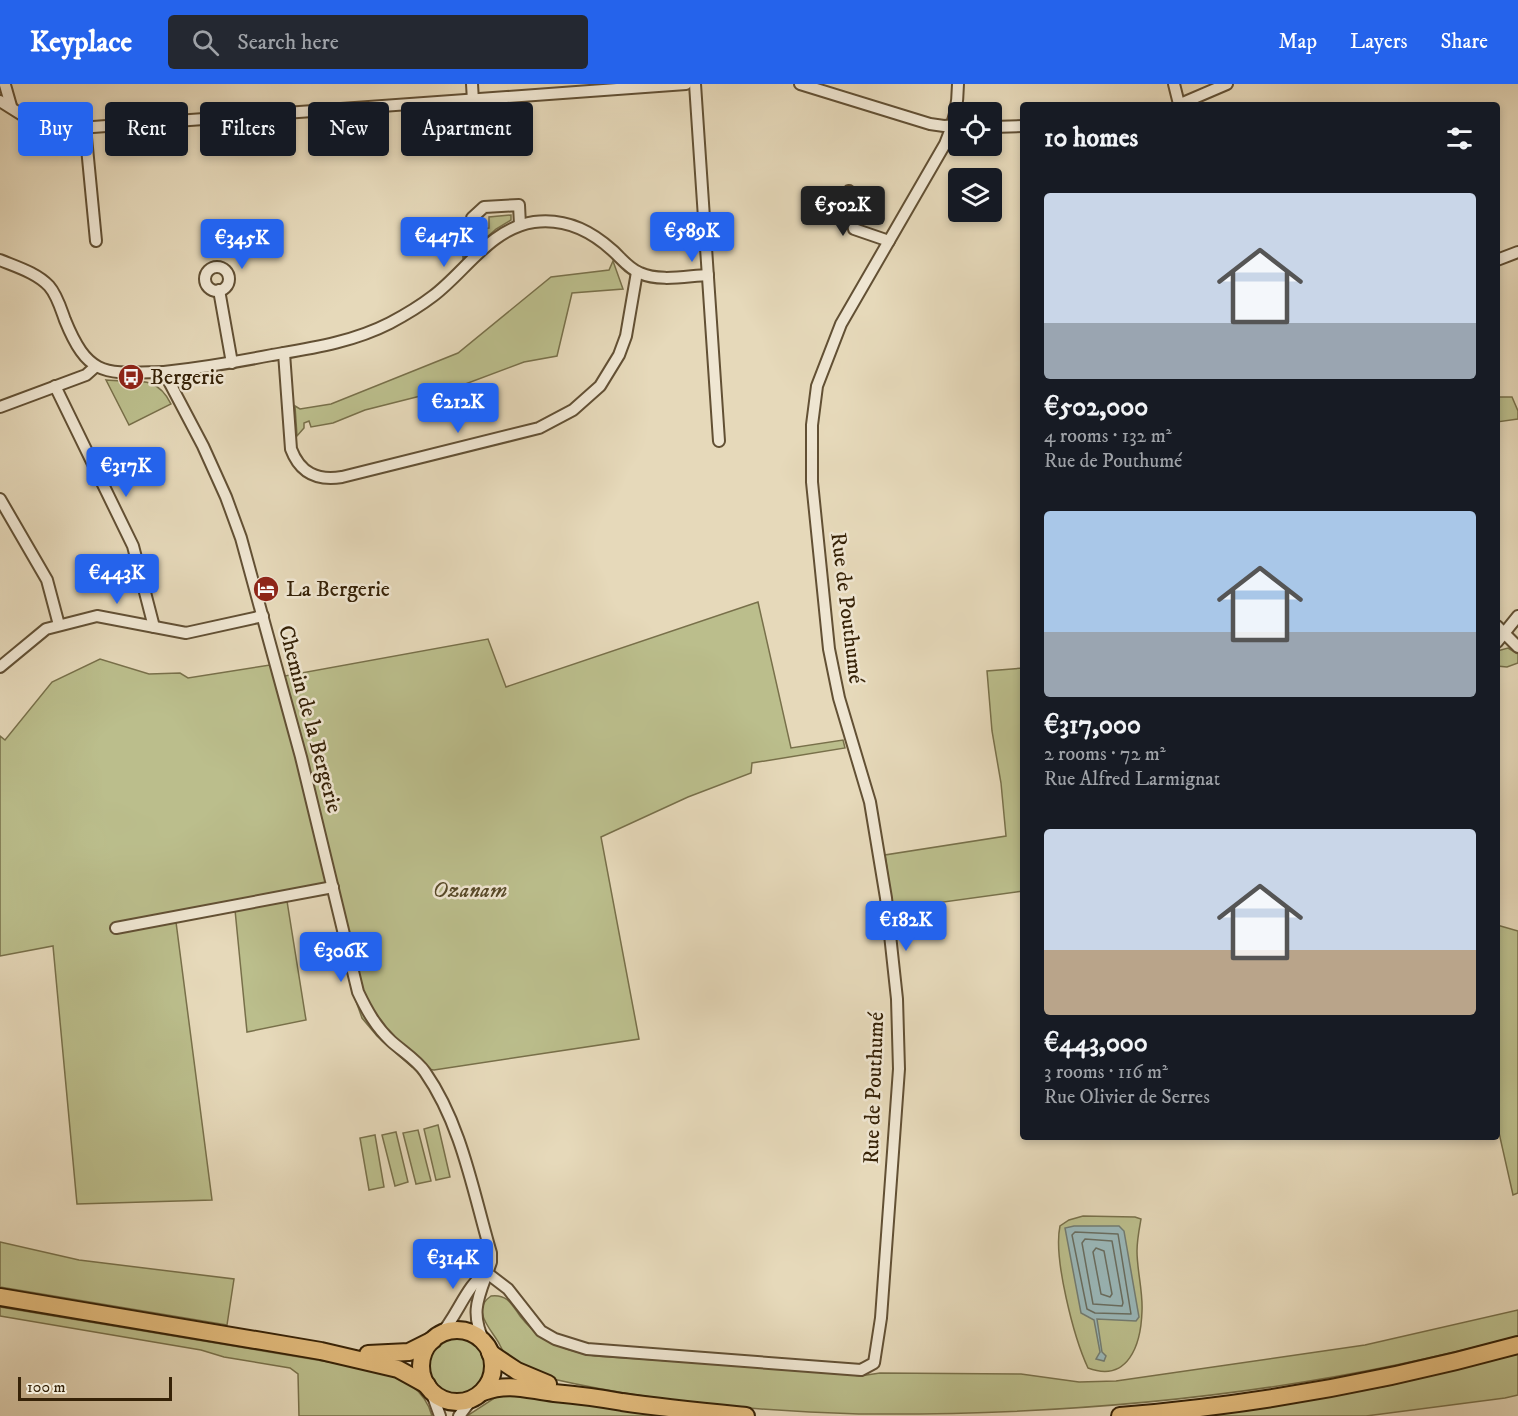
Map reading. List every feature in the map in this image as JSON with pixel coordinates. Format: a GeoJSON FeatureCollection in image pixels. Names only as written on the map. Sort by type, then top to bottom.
{"type":"FeatureCollection","features":[{"type":"Feature","properties":{"kind":"main road"},"geometry":{"type":"LineString","coordinates":[[0,1297],[321,1351],[398,1369],[447,1401],[460,1402],[511,1385],[555,1393],[568,1392]]}},
{"type":"Feature","properties":{"kind":"main road"},"geometry":{"type":"LineString","coordinates":[[321,1351],[397,1354],[412,1351],[453,1331],[467,1332],[517,1371],[568,1392],[623,1402],[746,1416]]}},
{"type":"Feature","properties":{"kind":"main road"},"geometry":{"type":"LineString","coordinates":[[429,1388],[423,1374],[422,1361],[426,1350],[437,1337]]}},
{"type":"Feature","properties":{"kind":"main road"},"geometry":{"type":"LineString","coordinates":[[1120,1416],[1208,1407],[1321,1389],[1435,1366],[1518,1345]]}},
{"type":"Feature","properties":{"kind":"main road"},"geometry":{"type":"LineString","coordinates":[[477,1395],[492,1376],[488,1348]]}},
{"type":"Feature","properties":{"kind":"street"},"geometry":{"type":"LineString","coordinates":[[472,84],[473,101]]}},
{"type":"Feature","properties":{"kind":"street"},"geometry":{"type":"LineString","coordinates":[[93,127],[257,114],[473,101],[555,89],[686,84]]}},
{"type":"Feature","properties":{"kind":"street"},"geometry":{"type":"LineString","coordinates":[[694,84],[719,441]]}},
{"type":"Feature","properties":{"kind":"street"},"geometry":{"type":"LineString","coordinates":[[800,84],[930,124],[948,126]]}},
{"type":"Feature","properties":{"kind":"street","name":"Rue de Pouthumé"},"geometry":{"type":"LineString","coordinates":[[958,84],[958,102]]}},
{"type":"Feature","properties":{"kind":"street"},"geometry":{"type":"LineString","coordinates":[[1174,84],[1177,102]]}},
{"type":"Feature","properties":{"kind":"street"},"geometry":{"type":"LineString","coordinates":[[1185,102],[1227,84]]}},
{"type":"Feature","properties":{"kind":"street"},"geometry":{"type":"LineString","coordinates":[[5,85],[11,106]]}},
{"type":"Feature","properties":{"kind":"street"},"geometry":{"type":"LineString","coordinates":[[0,101],[18,111]]}},
{"type":"Feature","properties":{"kind":"street"},"geometry":{"type":"LineString","coordinates":[[1002,127],[1020,126]]}},
{"type":"Feature","properties":{"kind":"street","name":"Rue de Pouthumé"},"geometry":{"type":"LineString","coordinates":[[487,1273],[508,1289],[541,1330],[555,1339],[587,1349],[861,1370],[874,1363],[881,1318],[899,1070],[897,999],[886,898],[870,802],[838,698],[829,648],[812,482],[811,441],[817,386],[836,334],[948,139]]}},
{"type":"Feature","properties":{"kind":"street"},"geometry":{"type":"LineString","coordinates":[[87,156],[96,241]]}},
{"type":"Feature","properties":{"kind":"street"},"geometry":{"type":"LineString","coordinates":[[849,191],[854,229],[889,240]]}},
{"type":"Feature","properties":{"kind":"street"},"geometry":{"type":"LineString","coordinates":[[472,218],[484,207],[519,205],[520,225]]}},
{"type":"Feature","properties":{"kind":"street"},"geometry":{"type":"LineString","coordinates":[[0,260],[34,274],[50,287],[83,357],[95,367],[109,372],[123,373],[164,372],[232,363],[349,340],[390,323],[433,296],[499,236],[520,225],[548,221],[579,227],[596,236],[637,272],[663,278],[708,275]]}},
{"type":"Feature","properties":{"kind":"street"},"geometry":{"type":"LineString","coordinates":[[1500,259],[1518,252]]}},
{"type":"Feature","properties":{"kind":"street"},"geometry":{"type":"LineString","coordinates":[[284,353],[291,449],[295,460],[304,471],[316,477],[342,477],[539,428],[573,410],[600,386],[618,355],[626,336],[637,272]]}},
{"type":"Feature","properties":{"kind":"street"},"geometry":{"type":"LineString","coordinates":[[219,291],[232,363]]}},
{"type":"Feature","properties":{"kind":"street"},"geometry":{"type":"LineString","coordinates":[[0,407],[86,375],[95,367]]}},
{"type":"Feature","properties":{"kind":"street","name":"Chemin de la Bergerie"},"geometry":{"type":"LineString","coordinates":[[164,372],[203,446],[226,497],[263,616],[358,992],[369,1017],[389,1040],[425,1070],[458,1139],[470,1174],[491,1253],[475,1316],[477,1326],[488,1348]]}},
{"type":"Feature","properties":{"kind":"street"},"geometry":{"type":"LineString","coordinates":[[54,386],[133,546],[154,627]]}},
{"type":"Feature","properties":{"kind":"street"},"geometry":{"type":"LineString","coordinates":[[0,499],[46,580],[59,625]]}},
{"type":"Feature","properties":{"kind":"street"},"geometry":{"type":"LineString","coordinates":[[0,667],[46,629],[97,616],[186,633],[263,616]]}},
{"type":"Feature","properties":{"kind":"street"},"geometry":{"type":"LineString","coordinates":[[1500,633],[1518,616]]}},
{"type":"Feature","properties":{"kind":"street"},"geometry":{"type":"LineString","coordinates":[[1500,635],[1518,647]]}},
{"type":"Feature","properties":{"kind":"street"},"geometry":{"type":"LineString","coordinates":[[116,928],[333,887]]}},
{"type":"Feature","properties":{"kind":"street"},"geometry":{"type":"LineString","coordinates":[[437,1337],[452,1322],[471,1287],[481,1275],[487,1273]]}},
{"type":"Feature","properties":{"kind":"street"},"geometry":{"type":"LineString","coordinates":[[429,1388],[440,1416]]}},
{"type":"Feature","properties":{"kind":"street"},"geometry":{"type":"LineString","coordinates":[[459,1416],[477,1395]]}},
{"type":"Feature","properties":{"kind":"green space"},"geometry":{"type":"Polygon","coordinates":[[[511,215],[511,220],[496,229],[463,258],[461,230],[489,228],[489,217],[511,215]]]}},
{"type":"Feature","properties":{"kind":"green space"},"geometry":{"type":"Polygon","coordinates":[[[613,261],[623,289],[572,293],[557,356],[524,362],[460,386],[365,410],[333,423],[311,427],[309,421],[304,423],[304,428],[297,436],[295,406],[300,409],[331,404],[458,353],[551,277],[609,270],[613,261]]]}},
{"type":"Feature","properties":{"kind":"green space"},"geometry":{"type":"Polygon","coordinates":[[[106,380],[151,384],[165,394],[171,404],[129,425],[106,380]]]}},
{"type":"Feature","properties":{"kind":"green space"},"geometry":{"type":"Polygon","coordinates":[[[1500,397],[1512,397],[1518,411],[1518,419],[1500,422],[1500,397]]]}},
{"type":"Feature","properties":{"kind":"green space","name":"Ozanam"},"geometry":{"type":"Polygon","coordinates":[[[758,602],[791,748],[843,740],[845,748],[752,763],[751,773],[688,797],[601,837],[639,1039],[434,1070],[412,1067],[377,1036],[362,1018],[351,987],[329,893],[287,901],[306,1020],[247,1032],[235,910],[176,922],[212,1200],[77,1204],[53,946],[0,956],[0,736],[5,740],[52,682],[100,659],[149,674],[180,673],[188,678],[270,665],[285,676],[488,639],[506,687],[758,602]]]}},
{"type":"Feature","properties":{"kind":"green space"},"geometry":{"type":"Polygon","coordinates":[[[1508,648],[1518,654],[1518,663],[1507,667],[1500,666],[1500,650],[1508,648]]]}},
{"type":"Feature","properties":{"kind":"green space"},"geometry":{"type":"Polygon","coordinates":[[[1020,668],[1020,891],[893,909],[885,855],[1006,836],[1001,783],[992,731],[987,671],[1020,668]]]}},
{"type":"Feature","properties":{"kind":"green space"},"geometry":{"type":"Polygon","coordinates":[[[1500,926],[1518,931],[1518,1193],[1513,1195],[1500,1137],[1500,926]]]}},
{"type":"Feature","properties":{"kind":"green space"},"geometry":{"type":"Polygon","coordinates":[[[438,1125],[450,1177],[436,1180],[424,1129],[438,1125]]]}},
{"type":"Feature","properties":{"kind":"green space"},"geometry":{"type":"Polygon","coordinates":[[[418,1130],[431,1181],[416,1184],[403,1133],[418,1130]]]}},
{"type":"Feature","properties":{"kind":"green space"},"geometry":{"type":"Polygon","coordinates":[[[396,1132],[408,1182],[395,1186],[382,1135],[396,1132]]]}},
{"type":"Feature","properties":{"kind":"green space"},"geometry":{"type":"Polygon","coordinates":[[[375,1135],[384,1187],[369,1190],[360,1138],[375,1135]]]}},
{"type":"Feature","properties":{"kind":"green space"},"geometry":{"type":"Polygon","coordinates":[[[1083,1216],[1141,1219],[1137,1251],[1142,1304],[1139,1336],[1130,1358],[1122,1366],[1113,1370],[1102,1371],[1088,1368],[1082,1355],[1066,1298],[1059,1257],[1060,1226],[1069,1220],[1083,1216]]]}},
{"type":"Feature","properties":{"kind":"green space"},"geometry":{"type":"Polygon","coordinates":[[[0,1242],[79,1260],[234,1279],[227,1325],[0,1287],[0,1242]]]}},
{"type":"Feature","properties":{"kind":"green space"},"geometry":{"type":"Polygon","coordinates":[[[491,1296],[502,1297],[509,1301],[526,1323],[545,1339],[563,1348],[589,1355],[827,1371],[860,1376],[880,1373],[1021,1374],[1079,1382],[1116,1381],[1365,1345],[1518,1310],[1518,1336],[1356,1373],[1192,1398],[1026,1411],[943,1414],[821,1413],[705,1404],[629,1394],[553,1379],[520,1364],[503,1351],[482,1312],[485,1301],[491,1296]]]}},
{"type":"Feature","properties":{"kind":"green space"},"geometry":{"type":"Polygon","coordinates":[[[0,1307],[377,1370],[395,1376],[418,1391],[424,1398],[432,1416],[299,1416],[298,1374],[290,1368],[224,1357],[201,1350],[0,1316],[0,1307]]]}},
{"type":"Feature","properties":{"kind":"green space"},"geometry":{"type":"Polygon","coordinates":[[[457,1337],[473,1342],[481,1350],[486,1366],[481,1382],[473,1390],[457,1395],[441,1390],[433,1382],[428,1366],[433,1350],[441,1342],[457,1337]]]}},
{"type":"Feature","properties":{"kind":"green space"},"geometry":{"type":"Polygon","coordinates":[[[1518,1354],[1518,1395],[1505,1398],[1366,1416],[1206,1416],[1387,1386],[1518,1354]]]}},
{"type":"Feature","properties":{"kind":"green space"},"geometry":{"type":"Polygon","coordinates":[[[509,1392],[667,1416],[467,1416],[499,1395],[509,1392]]]}},
{"type":"Feature","properties":{"kind":"water"},"geometry":{"type":"Polygon","coordinates":[[[1119,1226],[1124,1231],[1139,1317],[1136,1321],[1097,1319],[1102,1352],[1106,1356],[1104,1361],[1096,1359],[1100,1352],[1094,1320],[1081,1313],[1065,1228],[1119,1226]]]}},
{"type":"Feature","properties":{"kind":"place","name":"Bergerie"},"geometry":{"type":"Point","coordinates":[131,377]}},
{"type":"Feature","properties":{"kind":"place","name":"La Bergerie"},"geometry":{"type":"Point","coordinates":[266,589]}}]}
